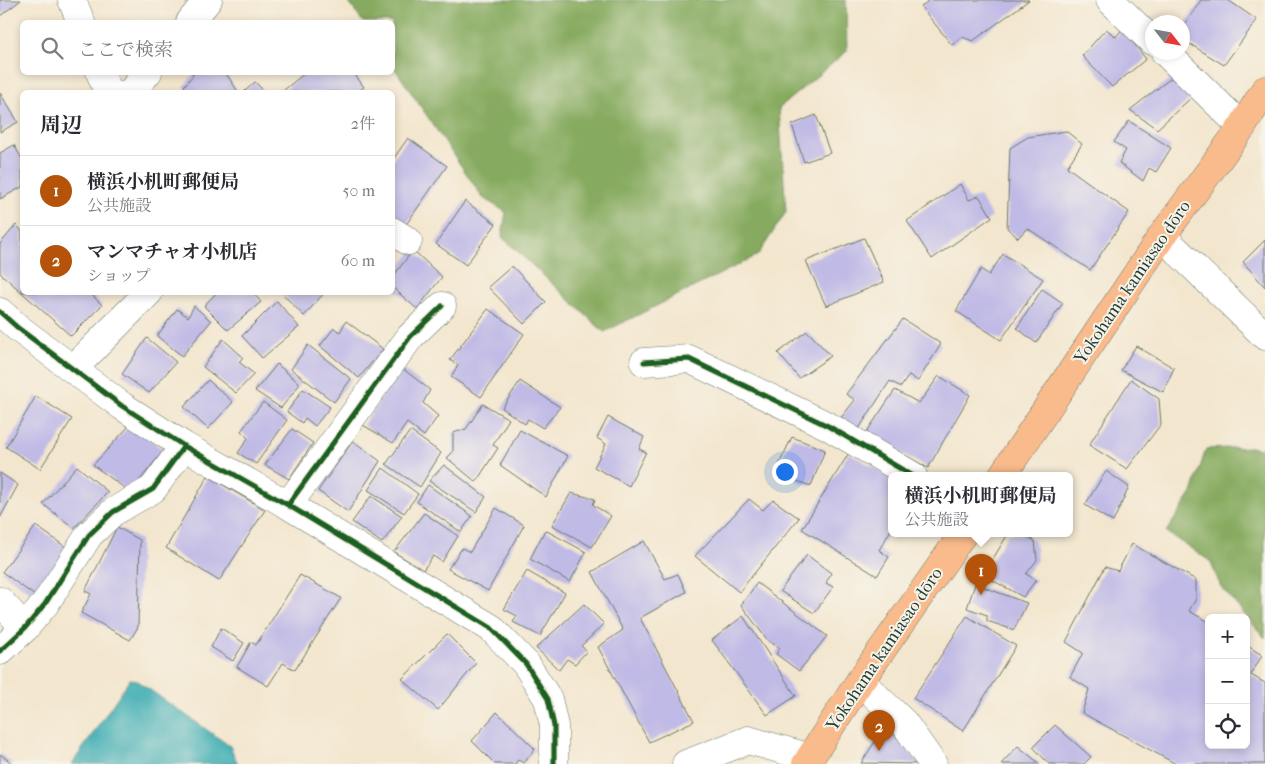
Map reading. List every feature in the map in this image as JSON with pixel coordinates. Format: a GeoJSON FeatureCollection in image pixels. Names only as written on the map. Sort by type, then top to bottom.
{"type":"FeatureCollection","features":[{"type":"Feature","properties":{"kind":"main road","name":"Yokohama kamiasao dōro"},"geometry":{"type":"LineString","coordinates":[[1005,472],[1162,236],[1242,127],[1265,90]]}},
{"type":"Feature","properties":{"kind":"main road","name":"Yokohama kamiasao dōro"},"geometry":{"type":"LineString","coordinates":[[808,761],[860,681],[961,537]]}},
{"type":"Feature","properties":{"kind":"street"},"geometry":{"type":"LineString","coordinates":[[72,0],[80,20]]}},
{"type":"Feature","properties":{"kind":"street"},"geometry":{"type":"LineString","coordinates":[[192,20],[208,0]]}},
{"type":"Feature","properties":{"kind":"street"},"geometry":{"type":"LineString","coordinates":[[1110,0],[1145,34]]}},
{"type":"Feature","properties":{"kind":"street"},"geometry":{"type":"LineString","coordinates":[[1173,60],[1242,127]]}},
{"type":"Feature","properties":{"kind":"street"},"geometry":{"type":"LineString","coordinates":[[101,75],[109,90]]}},
{"type":"Feature","properties":{"kind":"street"},"geometry":{"type":"LineString","coordinates":[[133,90],[145,75]]}},
{"type":"Feature","properties":{"kind":"street"},"geometry":{"type":"LineString","coordinates":[[1162,236],[1265,336]]}},
{"type":"Feature","properties":{"kind":"street"},"geometry":{"type":"LineString","coordinates":[[73,369],[146,295]]}},
{"type":"Feature","properties":{"kind":"street"},"geometry":{"type":"LineString","coordinates":[[288,505],[410,337],[442,306]]}},
{"type":"Feature","properties":{"kind":"street"},"geometry":{"type":"LineString","coordinates":[[0,312],[18,328],[122,406],[184,446],[288,505],[491,628],[526,664],[548,699],[554,726],[554,764]]}},
{"type":"Feature","properties":{"kind":"street"},"geometry":{"type":"LineString","coordinates":[[644,362],[689,359],[828,426],[906,472]]}},
{"type":"Feature","properties":{"kind":"street"},"geometry":{"type":"LineString","coordinates":[[0,651],[25,628],[45,604],[89,535],[113,512],[153,489],[184,446]]}},
{"type":"Feature","properties":{"kind":"street"},"geometry":{"type":"LineString","coordinates":[[0,601],[25,628]]}},
{"type":"Feature","properties":{"kind":"street"},"geometry":{"type":"LineString","coordinates":[[860,681],[904,723],[933,764]]}},
{"type":"Feature","properties":{"kind":"street"},"geometry":{"type":"LineString","coordinates":[[686,764],[748,740],[808,761]]}},
{"type":"Feature","properties":{"kind":"green space"},"geometry":{"type":"Polygon","coordinates":[[[347,0],[846,0],[847,51],[779,108],[786,212],[758,255],[604,332],[502,237],[506,212],[483,198],[395,69],[395,20],[362,20],[347,0]]]}},
{"type":"Feature","properties":{"kind":"green space"},"geometry":{"type":"Polygon","coordinates":[[[1251,447],[1265,450],[1265,638],[1250,621],[1250,614],[1244,614],[1221,587],[1210,561],[1166,532],[1192,493],[1206,449],[1251,447]]]}},
{"type":"Feature","properties":{"kind":"water"},"geometry":{"type":"Polygon","coordinates":[[[130,679],[136,680],[230,746],[238,764],[72,764],[130,679]]]}},
{"type":"Feature","properties":{"kind":"building"},"geometry":{"type":"Polygon","coordinates":[[[0,0],[21,0],[0,16],[0,0]]]}},
{"type":"Feature","properties":{"kind":"building"},"geometry":{"type":"Polygon","coordinates":[[[929,0],[1029,0],[973,41],[962,37],[952,45],[921,7],[929,0]]]}},
{"type":"Feature","properties":{"kind":"building"},"geometry":{"type":"Polygon","coordinates":[[[1201,0],[1228,0],[1257,20],[1224,65],[1190,44],[1190,17],[1201,0]]]}},
{"type":"Feature","properties":{"kind":"building"},"geometry":{"type":"Polygon","coordinates":[[[1106,29],[1116,37],[1122,29],[1145,60],[1112,87],[1082,56],[1106,29]]]}},
{"type":"Feature","properties":{"kind":"building"},"geometry":{"type":"Polygon","coordinates":[[[193,75],[227,75],[237,90],[187,90],[184,86],[193,75]]]}},
{"type":"Feature","properties":{"kind":"building"},"geometry":{"type":"Polygon","coordinates":[[[302,75],[355,75],[364,87],[360,90],[284,90],[302,75]]]}},
{"type":"Feature","properties":{"kind":"building"},"geometry":{"type":"Polygon","coordinates":[[[1171,78],[1193,96],[1157,129],[1130,110],[1171,78]]]}},
{"type":"Feature","properties":{"kind":"building"},"geometry":{"type":"Polygon","coordinates":[[[255,82],[263,90],[246,90],[255,82]]]}},
{"type":"Feature","properties":{"kind":"building"},"geometry":{"type":"Polygon","coordinates":[[[0,93],[18,122],[0,132],[0,93]]]}},
{"type":"Feature","properties":{"kind":"building"},"geometry":{"type":"Polygon","coordinates":[[[816,115],[830,153],[804,162],[792,125],[816,115]]]}},
{"type":"Feature","properties":{"kind":"building"},"geometry":{"type":"Polygon","coordinates":[[[1129,121],[1171,148],[1156,172],[1149,168],[1143,181],[1119,163],[1126,150],[1114,142],[1129,121]]]}},
{"type":"Feature","properties":{"kind":"building"},"geometry":{"type":"Polygon","coordinates":[[[1066,131],[1082,144],[1067,167],[1129,212],[1090,270],[1027,228],[1018,238],[1007,228],[1010,148],[1028,137],[1066,131]]]}},
{"type":"Feature","properties":{"kind":"building"},"geometry":{"type":"Polygon","coordinates":[[[408,138],[447,166],[405,226],[395,220],[395,157],[408,138]]]}},
{"type":"Feature","properties":{"kind":"building"},"geometry":{"type":"Polygon","coordinates":[[[14,145],[20,156],[20,188],[0,199],[0,153],[14,145]]]}},
{"type":"Feature","properties":{"kind":"building"},"geometry":{"type":"Polygon","coordinates":[[[960,184],[969,200],[979,196],[992,217],[932,259],[907,221],[960,184]]]}},
{"type":"Feature","properties":{"kind":"building"},"geometry":{"type":"Polygon","coordinates":[[[465,201],[496,224],[466,265],[436,244],[465,201]]]}},
{"type":"Feature","properties":{"kind":"building"},"geometry":{"type":"Polygon","coordinates":[[[16,225],[20,229],[20,291],[0,273],[0,244],[16,225]]]}},
{"type":"Feature","properties":{"kind":"building"},"geometry":{"type":"Polygon","coordinates":[[[864,238],[884,282],[826,306],[806,261],[864,238]]]}},
{"type":"Feature","properties":{"kind":"building"},"geometry":{"type":"Polygon","coordinates":[[[1265,240],[1265,287],[1243,262],[1265,240]]]}},
{"type":"Feature","properties":{"kind":"building"},"geometry":{"type":"Polygon","coordinates":[[[413,250],[442,277],[417,309],[395,290],[395,274],[413,250]]]}},
{"type":"Feature","properties":{"kind":"building"},"geometry":{"type":"Polygon","coordinates":[[[1003,254],[1043,279],[1001,340],[956,311],[981,269],[989,275],[1003,254]]]}},
{"type":"Feature","properties":{"kind":"building"},"geometry":{"type":"Polygon","coordinates":[[[512,266],[546,302],[524,324],[488,287],[512,266]]]}},
{"type":"Feature","properties":{"kind":"building"},"geometry":{"type":"Polygon","coordinates":[[[1042,289],[1063,303],[1036,343],[1017,328],[1042,289]]]}},
{"type":"Feature","properties":{"kind":"building"},"geometry":{"type":"Polygon","coordinates":[[[25,295],[92,295],[102,305],[71,336],[25,295]]]}},
{"type":"Feature","properties":{"kind":"building"},"geometry":{"type":"Polygon","coordinates":[[[214,295],[255,295],[261,302],[228,330],[204,306],[214,295]]]}},
{"type":"Feature","properties":{"kind":"building"},"geometry":{"type":"Polygon","coordinates":[[[284,295],[322,295],[304,316],[284,295]]]}},
{"type":"Feature","properties":{"kind":"building"},"geometry":{"type":"Polygon","coordinates":[[[277,301],[299,327],[262,358],[242,336],[277,301]]]}},
{"type":"Feature","properties":{"kind":"building"},"geometry":{"type":"Polygon","coordinates":[[[194,306],[211,321],[182,356],[157,336],[177,309],[188,317],[194,306]]]}},
{"type":"Feature","properties":{"kind":"building"},"geometry":{"type":"Polygon","coordinates":[[[488,309],[524,334],[481,397],[451,377],[458,365],[450,360],[488,309]]]}},
{"type":"Feature","properties":{"kind":"building"},"geometry":{"type":"Polygon","coordinates":[[[903,319],[941,344],[918,381],[909,375],[901,387],[890,381],[858,430],[840,419],[855,400],[846,394],[903,319]]]}},
{"type":"Feature","properties":{"kind":"building"},"geometry":{"type":"Polygon","coordinates":[[[346,321],[383,349],[359,378],[320,346],[334,328],[340,332],[346,321]]]}},
{"type":"Feature","properties":{"kind":"building"},"geometry":{"type":"Polygon","coordinates":[[[807,331],[831,356],[799,378],[778,353],[807,331]]]}},
{"type":"Feature","properties":{"kind":"building"},"geometry":{"type":"Polygon","coordinates":[[[147,338],[176,362],[149,393],[122,374],[147,338]]]}},
{"type":"Feature","properties":{"kind":"building"},"geometry":{"type":"Polygon","coordinates":[[[223,339],[243,357],[239,362],[254,374],[236,393],[203,367],[223,339]]]}},
{"type":"Feature","properties":{"kind":"building"},"geometry":{"type":"Polygon","coordinates":[[[308,345],[351,379],[334,402],[291,369],[308,345]]]}},
{"type":"Feature","properties":{"kind":"building"},"geometry":{"type":"Polygon","coordinates":[[[1136,346],[1174,368],[1163,392],[1121,370],[1136,346]]]}},
{"type":"Feature","properties":{"kind":"building"},"geometry":{"type":"Polygon","coordinates":[[[277,364],[300,384],[281,408],[255,391],[277,364]]]}},
{"type":"Feature","properties":{"kind":"building"},"geometry":{"type":"Polygon","coordinates":[[[402,368],[430,390],[423,403],[438,416],[424,436],[407,423],[393,443],[363,425],[402,368]]]}},
{"type":"Feature","properties":{"kind":"building"},"geometry":{"type":"Polygon","coordinates":[[[939,376],[970,395],[928,468],[866,433],[895,390],[919,403],[939,376]]]}},
{"type":"Feature","properties":{"kind":"building"},"geometry":{"type":"Polygon","coordinates":[[[1131,379],[1159,399],[1161,424],[1127,469],[1089,445],[1131,379]]]}},
{"type":"Feature","properties":{"kind":"building"},"geometry":{"type":"Polygon","coordinates":[[[208,380],[233,402],[208,429],[184,407],[208,380]]]}},
{"type":"Feature","properties":{"kind":"building"},"geometry":{"type":"Polygon","coordinates":[[[520,381],[560,407],[543,428],[528,419],[525,424],[502,408],[520,381]]]}},
{"type":"Feature","properties":{"kind":"building"},"geometry":{"type":"Polygon","coordinates":[[[303,389],[330,407],[315,426],[305,418],[302,423],[287,412],[303,389]]]}},
{"type":"Feature","properties":{"kind":"building"},"geometry":{"type":"Polygon","coordinates":[[[36,396],[72,419],[40,469],[6,447],[36,396]]]}},
{"type":"Feature","properties":{"kind":"building"},"geometry":{"type":"Polygon","coordinates":[[[263,402],[287,420],[256,464],[238,453],[248,438],[241,431],[263,402]]]}},
{"type":"Feature","properties":{"kind":"building"},"geometry":{"type":"Polygon","coordinates":[[[483,404],[509,419],[493,445],[498,448],[476,482],[447,458],[453,452],[453,433],[466,429],[483,404]]]}},
{"type":"Feature","properties":{"kind":"building"},"geometry":{"type":"Polygon","coordinates":[[[608,417],[644,437],[639,449],[646,452],[629,486],[594,467],[606,444],[597,438],[608,417]]]}},
{"type":"Feature","properties":{"kind":"building"},"geometry":{"type":"Polygon","coordinates":[[[130,425],[164,450],[130,492],[93,465],[130,425]]]}},
{"type":"Feature","properties":{"kind":"building"},"geometry":{"type":"Polygon","coordinates":[[[292,429],[313,443],[289,479],[265,465],[292,429]]]}},
{"type":"Feature","properties":{"kind":"building"},"geometry":{"type":"Polygon","coordinates":[[[520,430],[568,456],[546,497],[500,465],[520,430]]]}},
{"type":"Feature","properties":{"kind":"building"},"geometry":{"type":"Polygon","coordinates":[[[410,431],[441,453],[420,487],[386,464],[410,431]]]}},
{"type":"Feature","properties":{"kind":"building"},"geometry":{"type":"Polygon","coordinates":[[[792,437],[825,450],[811,486],[775,473],[792,437]]]}},
{"type":"Feature","properties":{"kind":"building"},"geometry":{"type":"Polygon","coordinates":[[[353,441],[380,461],[348,512],[318,491],[353,441]]]}},
{"type":"Feature","properties":{"kind":"building"},"geometry":{"type":"Polygon","coordinates":[[[849,453],[888,476],[888,535],[879,550],[889,557],[877,576],[802,529],[849,453]]]}},
{"type":"Feature","properties":{"kind":"building"},"geometry":{"type":"Polygon","coordinates":[[[444,465],[486,497],[476,512],[429,481],[444,465]]]}},
{"type":"Feature","properties":{"kind":"building"},"geometry":{"type":"Polygon","coordinates":[[[77,466],[108,492],[74,528],[43,504],[77,466]]]}},
{"type":"Feature","properties":{"kind":"building"},"geometry":{"type":"Polygon","coordinates":[[[383,468],[418,494],[404,513],[368,490],[383,468]]]}},
{"type":"Feature","properties":{"kind":"building"},"geometry":{"type":"Polygon","coordinates":[[[1106,471],[1129,487],[1113,522],[1085,505],[1106,471]]]}},
{"type":"Feature","properties":{"kind":"building"},"geometry":{"type":"Polygon","coordinates":[[[0,473],[18,485],[0,518],[0,473]]]}},
{"type":"Feature","properties":{"kind":"building"},"geometry":{"type":"Polygon","coordinates":[[[208,476],[265,510],[219,581],[166,548],[208,476]]]}},
{"type":"Feature","properties":{"kind":"building"},"geometry":{"type":"Polygon","coordinates":[[[428,485],[472,516],[461,532],[417,502],[428,485]]]}},
{"type":"Feature","properties":{"kind":"building"},"geometry":{"type":"Polygon","coordinates":[[[571,493],[595,499],[593,505],[611,516],[592,547],[552,525],[571,493]]]}},
{"type":"Feature","properties":{"kind":"building"},"geometry":{"type":"Polygon","coordinates":[[[371,496],[402,516],[382,543],[352,522],[371,496]]]}},
{"type":"Feature","properties":{"kind":"building"},"geometry":{"type":"Polygon","coordinates":[[[749,499],[763,510],[773,500],[799,518],[739,592],[695,556],[749,499]]]}},
{"type":"Feature","properties":{"kind":"building"},"geometry":{"type":"Polygon","coordinates":[[[496,508],[524,525],[488,591],[448,569],[462,548],[470,552],[496,508]]]}},
{"type":"Feature","properties":{"kind":"building"},"geometry":{"type":"Polygon","coordinates":[[[424,513],[458,536],[442,562],[433,556],[423,570],[394,552],[424,513]]]}},
{"type":"Feature","properties":{"kind":"building"},"geometry":{"type":"Polygon","coordinates":[[[36,526],[70,550],[38,598],[2,572],[36,526]]]}},
{"type":"Feature","properties":{"kind":"building"},"geometry":{"type":"Polygon","coordinates":[[[117,527],[140,540],[138,627],[130,640],[81,613],[91,594],[85,591],[117,527]]]}},
{"type":"Feature","properties":{"kind":"building"},"geometry":{"type":"Polygon","coordinates":[[[545,530],[586,552],[570,582],[530,559],[545,530]]]}},
{"type":"Feature","properties":{"kind":"building"},"geometry":{"type":"Polygon","coordinates":[[[1006,537],[1028,537],[1035,541],[1037,560],[1026,574],[1036,580],[1023,597],[983,575],[1006,537]]]}},
{"type":"Feature","properties":{"kind":"building"},"geometry":{"type":"Polygon","coordinates":[[[644,541],[665,579],[678,574],[686,592],[640,618],[694,721],[649,742],[598,647],[623,630],[592,572],[644,541]]]}},
{"type":"Feature","properties":{"kind":"building"},"geometry":{"type":"Polygon","coordinates":[[[1132,544],[1196,580],[1196,599],[1189,611],[1205,620],[1205,749],[1250,749],[1250,648],[1262,655],[1251,675],[1265,683],[1265,764],[1176,764],[1082,713],[1089,689],[1070,677],[1083,653],[1066,642],[1105,567],[1118,571],[1132,544]]]}},
{"type":"Feature","properties":{"kind":"building"},"geometry":{"type":"Polygon","coordinates":[[[807,555],[831,573],[826,583],[833,587],[814,613],[780,591],[807,555]]]}},
{"type":"Feature","properties":{"kind":"building"},"geometry":{"type":"Polygon","coordinates":[[[527,571],[565,593],[540,636],[513,622],[517,616],[504,609],[527,571]]]}},
{"type":"Feature","properties":{"kind":"building"},"geometry":{"type":"Polygon","coordinates":[[[300,575],[341,598],[295,670],[283,663],[268,686],[237,667],[251,642],[256,645],[300,575]]]}},
{"type":"Feature","properties":{"kind":"building"},"geometry":{"type":"Polygon","coordinates":[[[757,583],[827,636],[799,671],[776,654],[780,648],[768,641],[741,605],[757,583]]]}},
{"type":"Feature","properties":{"kind":"building"},"geometry":{"type":"Polygon","coordinates":[[[975,584],[1027,603],[1014,630],[987,621],[987,615],[967,608],[975,584]]]}},
{"type":"Feature","properties":{"kind":"building"},"geometry":{"type":"Polygon","coordinates":[[[584,604],[604,624],[581,646],[587,651],[575,664],[567,659],[559,670],[536,648],[584,604]]]}},
{"type":"Feature","properties":{"kind":"building"},"geometry":{"type":"Polygon","coordinates":[[[743,616],[796,696],[767,715],[712,640],[743,616]]]}},
{"type":"Feature","properties":{"kind":"building"},"geometry":{"type":"Polygon","coordinates":[[[967,616],[1016,646],[963,731],[913,698],[967,616]]]}},
{"type":"Feature","properties":{"kind":"building"},"geometry":{"type":"Polygon","coordinates":[[[221,628],[244,643],[233,661],[211,647],[221,628]]]}},
{"type":"Feature","properties":{"kind":"building"},"geometry":{"type":"Polygon","coordinates":[[[447,634],[476,663],[438,710],[402,679],[447,634]]]}},
{"type":"Feature","properties":{"kind":"building"},"geometry":{"type":"Polygon","coordinates":[[[497,712],[535,749],[524,763],[518,760],[515,764],[495,764],[472,741],[497,712]]]}},
{"type":"Feature","properties":{"kind":"building"},"geometry":{"type":"Polygon","coordinates":[[[886,725],[920,764],[861,763],[886,725]]]}},
{"type":"Feature","properties":{"kind":"building"},"geometry":{"type":"Polygon","coordinates":[[[1055,725],[1091,757],[1084,764],[1049,764],[1033,747],[1055,725]]]}},
{"type":"Feature","properties":{"kind":"building"},"geometry":{"type":"Polygon","coordinates":[[[1018,746],[1040,764],[1001,764],[1018,746]]]}},
{"type":"Feature","properties":{"kind":"building"},"geometry":{"type":"Polygon","coordinates":[[[0,754],[13,764],[0,764],[0,754]]]}},
{"type":"Feature","properties":{"kind":"cycle path"},"geometry":{"type":"LineString","coordinates":[[288,505],[410,337],[442,306]]}},
{"type":"Feature","properties":{"kind":"cycle path"},"geometry":{"type":"LineString","coordinates":[[0,312],[18,328],[122,406],[184,446],[288,505],[491,628],[526,664],[548,699],[554,726],[554,764]]}},
{"type":"Feature","properties":{"kind":"cycle path"},"geometry":{"type":"LineString","coordinates":[[644,362],[689,359],[828,426],[906,472]]}},
{"type":"Feature","properties":{"kind":"cycle path"},"geometry":{"type":"LineString","coordinates":[[0,651],[25,628],[45,604],[89,535],[113,512],[153,489],[184,446]]}},
{"type":"Feature","properties":{"kind":"place","name":"横浜小机町郵便局"},"geometry":{"type":"Point","coordinates":[981,595]}},
{"type":"Feature","properties":{"kind":"place","name":"マンマチャオ小机店"},"geometry":{"type":"Point","coordinates":[879,751]}}]}
